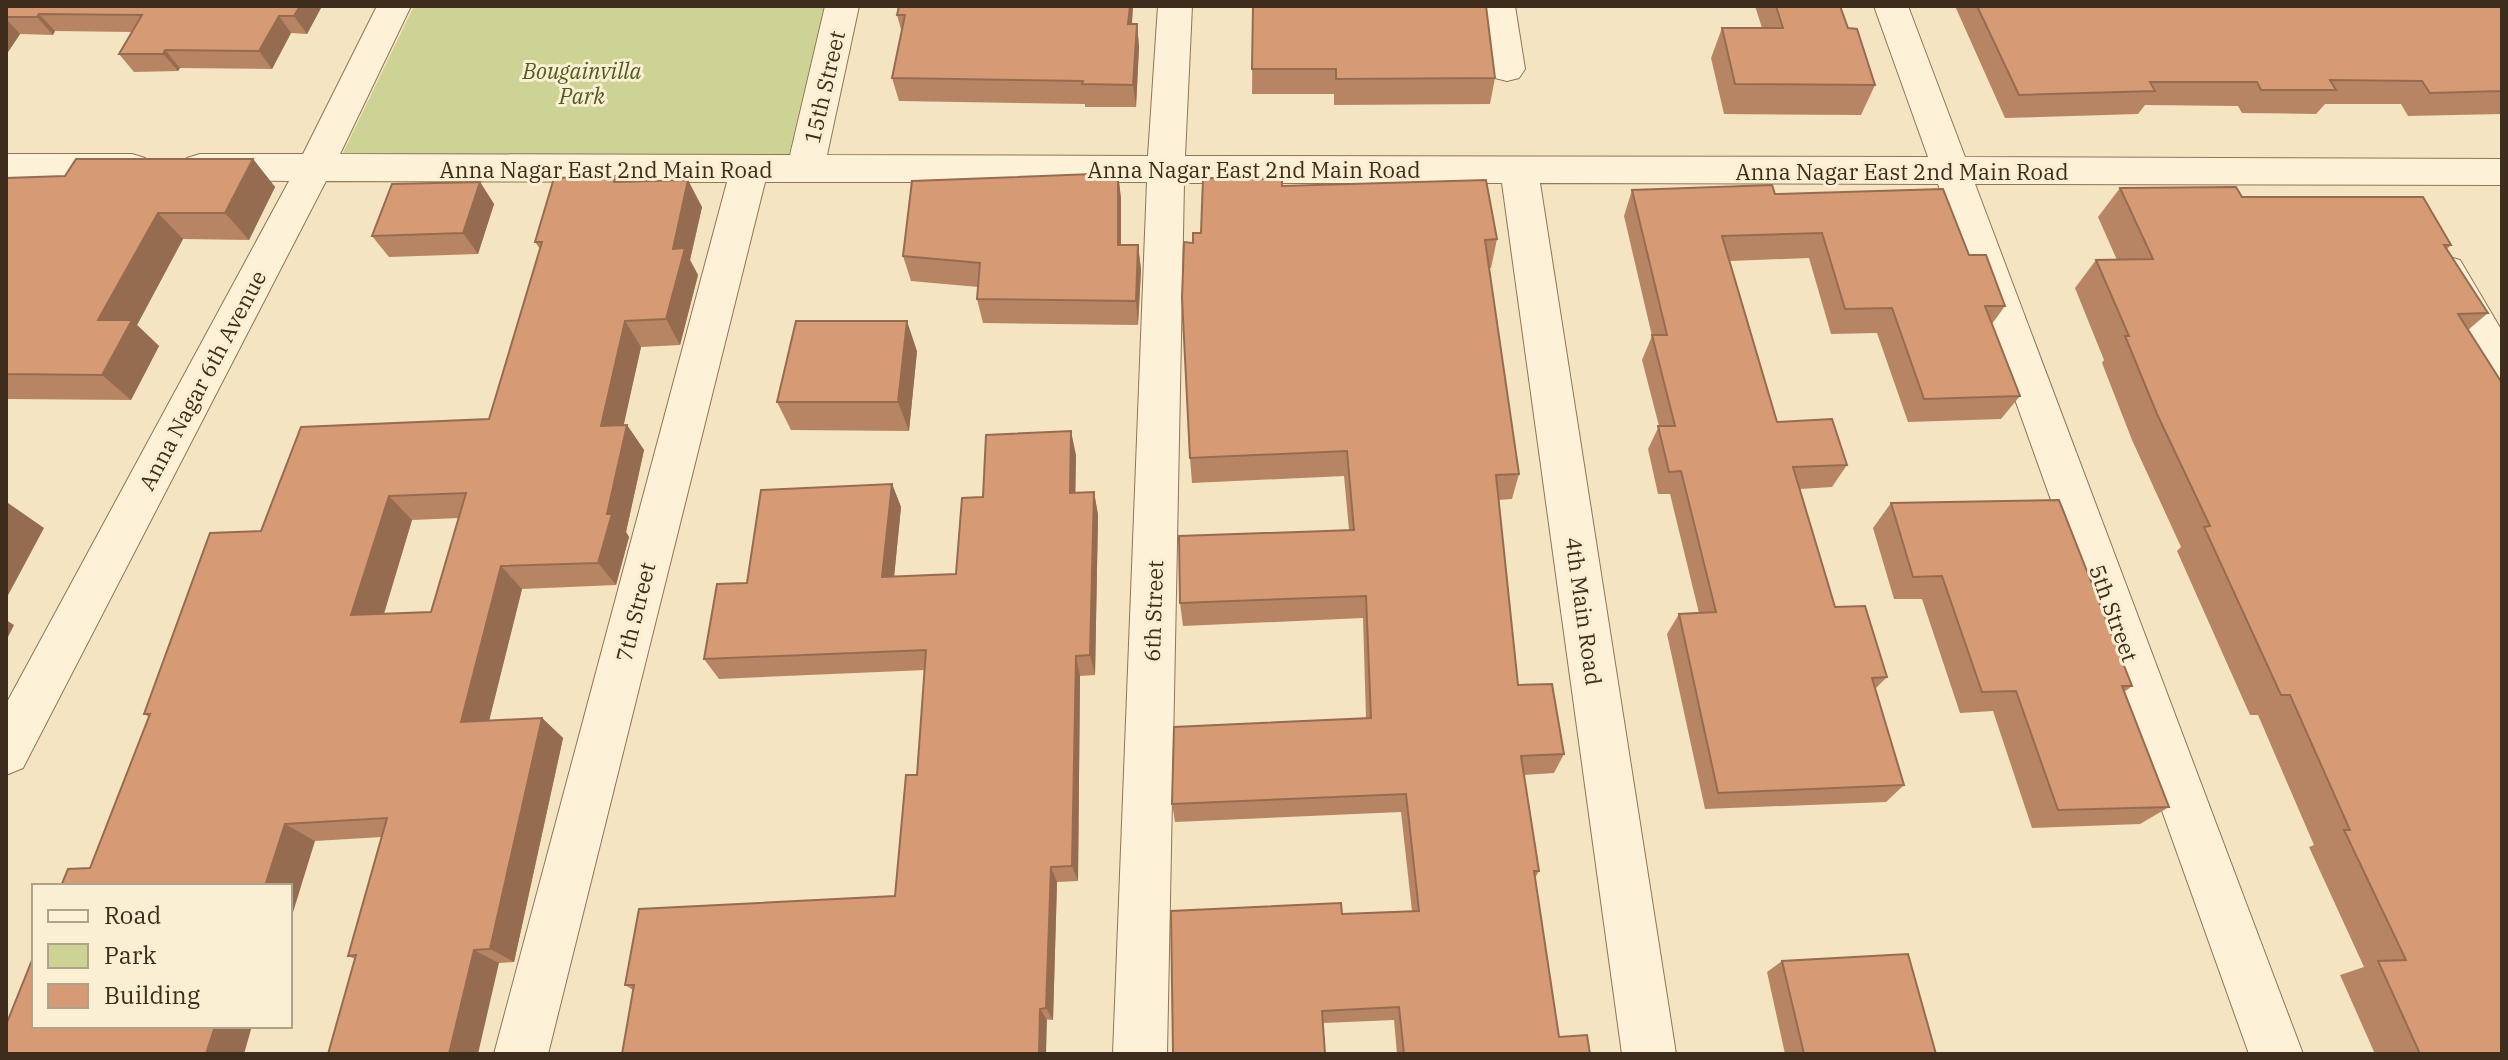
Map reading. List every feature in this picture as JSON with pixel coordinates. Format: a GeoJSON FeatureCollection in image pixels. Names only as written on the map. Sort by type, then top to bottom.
{"type":"FeatureCollection","features":[{"type":"Feature","properties":{"kind":"street","name":"Anna Nagar 6th Avenue"},"geometry":{"type":"LineString","coordinates":[[6,752],[315,167],[394,6]]}},
{"type":"Feature","properties":{"kind":"street","name":"15th Street"},"geometry":{"type":"LineString","coordinates":[[805,169],[842,6]]}},
{"type":"Feature","properties":{"kind":"street","name":"6th Street"},"geometry":{"type":"LineString","coordinates":[[1140,1054],[1166,169],[1175,6]]}},
{"type":"Feature","properties":{"kind":"street"},"geometry":{"type":"LineString","coordinates":[[1498,6],[1507,69]]}},
{"type":"Feature","properties":{"kind":"street","name":"5th Street"},"geometry":{"type":"LineString","coordinates":[[1891,6],[2276,1054]]}},
{"type":"Feature","properties":{"kind":"street","name":"Anna Nagar East 2nd Main Road"},"geometry":{"type":"LineString","coordinates":[[6,167],[2502,172]]}},
{"type":"Feature","properties":{"kind":"street","name":"4th Main Road"},"geometry":{"type":"LineString","coordinates":[[1519,169],[1649,1054]]}},
{"type":"Feature","properties":{"kind":"street","name":"7th Street"},"geometry":{"type":"LineString","coordinates":[[521,1054],[749,170]]}},
{"type":"Feature","properties":{"kind":"street"},"geometry":{"type":"LineString","coordinates":[[2388,172],[2502,367]]}},
{"type":"Feature","properties":{"kind":"green space","name":"Bougainvilla Park"},"geometry":{"type":"Polygon","coordinates":[[[414,6],[824,6],[788,158],[341,157],[414,6]]]}},
{"type":"Feature","properties":{"kind":"building"},"geometry":{"type":"Polygon","coordinates":[[[6,6],[300,6],[294,16],[279,16],[259,51],[165,50],[163,54],[119,54],[142,15],[39,14],[37,17],[6,17],[6,6]]]}},
{"type":"Feature","properties":{"kind":"building"},"geometry":{"type":"Polygon","coordinates":[[[899,6],[1130,6],[1128,24],[1137,24],[1133,85],[1082,84],[1083,81],[892,78],[905,15],[897,15],[899,6]]]}},
{"type":"Feature","properties":{"kind":"building"},"geometry":{"type":"Polygon","coordinates":[[[1253,6],[1486,6],[1495,78],[1336,79],[1336,69],[1252,69],[1253,6]]]}},
{"type":"Feature","properties":{"kind":"building"},"geometry":{"type":"Polygon","coordinates":[[[1776,6],[1840,6],[1848,28],[1857,29],[1875,85],[1735,84],[1722,28],[1783,28],[1776,6]]]}},
{"type":"Feature","properties":{"kind":"building"},"geometry":{"type":"Polygon","coordinates":[[[1977,6],[2502,6],[2502,91],[2430,93],[2422,81],[2330,80],[2336,90],[2261,90],[2257,82],[2150,82],[2155,91],[2019,95],[1977,6]]]}},
{"type":"Feature","properties":{"kind":"building"},"geometry":{"type":"Polygon","coordinates":[[[76,159],[253,159],[225,213],[158,213],[98,320],[132,320],[102,375],[6,374],[6,178],[65,176],[76,159]]]}},
{"type":"Feature","properties":{"kind":"building"},"geometry":{"type":"Polygon","coordinates":[[[1118,173],[1118,245],[1138,245],[1136,301],[977,299],[980,263],[903,256],[912,181],[1118,173]]]}},
{"type":"Feature","properties":{"kind":"building"},"geometry":{"type":"Polygon","coordinates":[[[616,176],[614,182],[688,180],[673,249],[685,248],[666,319],[625,321],[601,426],[627,425],[607,514],[612,514],[598,563],[501,566],[461,722],[542,718],[490,949],[474,950],[449,1054],[328,1054],[356,955],[348,956],[387,818],[285,824],[266,884],[62,884],[68,869],[90,868],[150,714],[144,714],[210,533],[261,531],[301,427],[489,419],[542,242],[535,242],[554,178],[616,176]],[[466,493],[389,496],[351,615],[431,612],[466,493]]]}},
{"type":"Feature","properties":{"kind":"building"},"geometry":{"type":"Polygon","coordinates":[[[1203,178],[1282,179],[1282,186],[1486,180],[1497,239],[1485,240],[1519,474],[1496,475],[1518,685],[1552,684],[1564,754],[1521,756],[1539,871],[1534,871],[1559,1037],[1587,1035],[1590,1054],[1404,1054],[1399,1007],[1322,1011],[1325,1054],[1173,1054],[1171,911],[1341,903],[1342,914],[1419,911],[1406,794],[1172,804],[1174,727],[1371,718],[1366,596],[1180,603],[1179,536],[1354,530],[1347,451],[1190,458],[1182,298],[1184,242],[1193,243],[1193,233],[1201,233],[1203,178]]]}},
{"type":"Feature","properties":{"kind":"building"},"geometry":{"type":"Polygon","coordinates":[[[480,182],[463,233],[372,236],[392,184],[480,182]]]}},
{"type":"Feature","properties":{"kind":"building"},"geometry":{"type":"Polygon","coordinates":[[[1772,185],[1775,194],[1943,189],[1969,255],[1986,255],[2005,306],[1985,306],[2020,396],[1924,399],[1892,308],[1845,309],[1822,233],[1722,236],[1777,422],[1832,419],[1847,465],[1793,467],[1835,607],[1865,606],[1887,677],[1872,678],[1904,785],[1718,793],[1679,614],[1716,612],[1681,471],[1669,472],[1658,426],[1675,426],[1652,335],[1667,335],[1632,190],[1772,185]]]}},
{"type":"Feature","properties":{"kind":"building"},"geometry":{"type":"Polygon","coordinates":[[[2236,187],[2242,197],[2423,197],[2451,245],[2444,245],[2488,313],[2458,314],[2502,383],[2502,1054],[2420,1054],[2378,961],[2406,960],[2344,830],[2350,830],[2290,695],[2281,695],[2204,527],[2210,526],[2157,414],[2125,336],[2129,336],[2096,260],[2153,259],[2120,188],[2236,187]]]}},
{"type":"Feature","properties":{"kind":"building"},"geometry":{"type":"Polygon","coordinates":[[[796,321],[907,321],[898,402],[777,402],[796,321]]]}},
{"type":"Feature","properties":{"kind":"building"},"geometry":{"type":"Polygon","coordinates":[[[1071,431],[1070,493],[1094,492],[1090,655],[1076,656],[1072,866],[1051,867],[1046,1008],[1040,1009],[1039,1054],[622,1054],[634,985],[625,985],[639,909],[895,896],[906,775],[917,775],[926,650],[704,659],[717,584],[747,583],[761,490],[892,484],[882,577],[956,574],[962,498],[983,497],[986,435],[1071,431]]]}},
{"type":"Feature","properties":{"kind":"building"},"geometry":{"type":"Polygon","coordinates":[[[2059,500],[2132,686],[2122,686],[2169,807],[2058,810],[2016,691],[1982,692],[1942,576],[1913,577],[1891,503],[2059,500]]]}},
{"type":"Feature","properties":{"kind":"building"},"geometry":{"type":"Polygon","coordinates":[[[1908,954],[1936,1054],[1804,1054],[1782,961],[1908,954]]]}},
{"type":"Feature","properties":{"kind":"building"},"geometry":{"type":"Polygon","coordinates":[[[32,960],[32,1028],[214,1028],[206,1054],[6,1054],[6,1025],[32,960]]]}}]}
